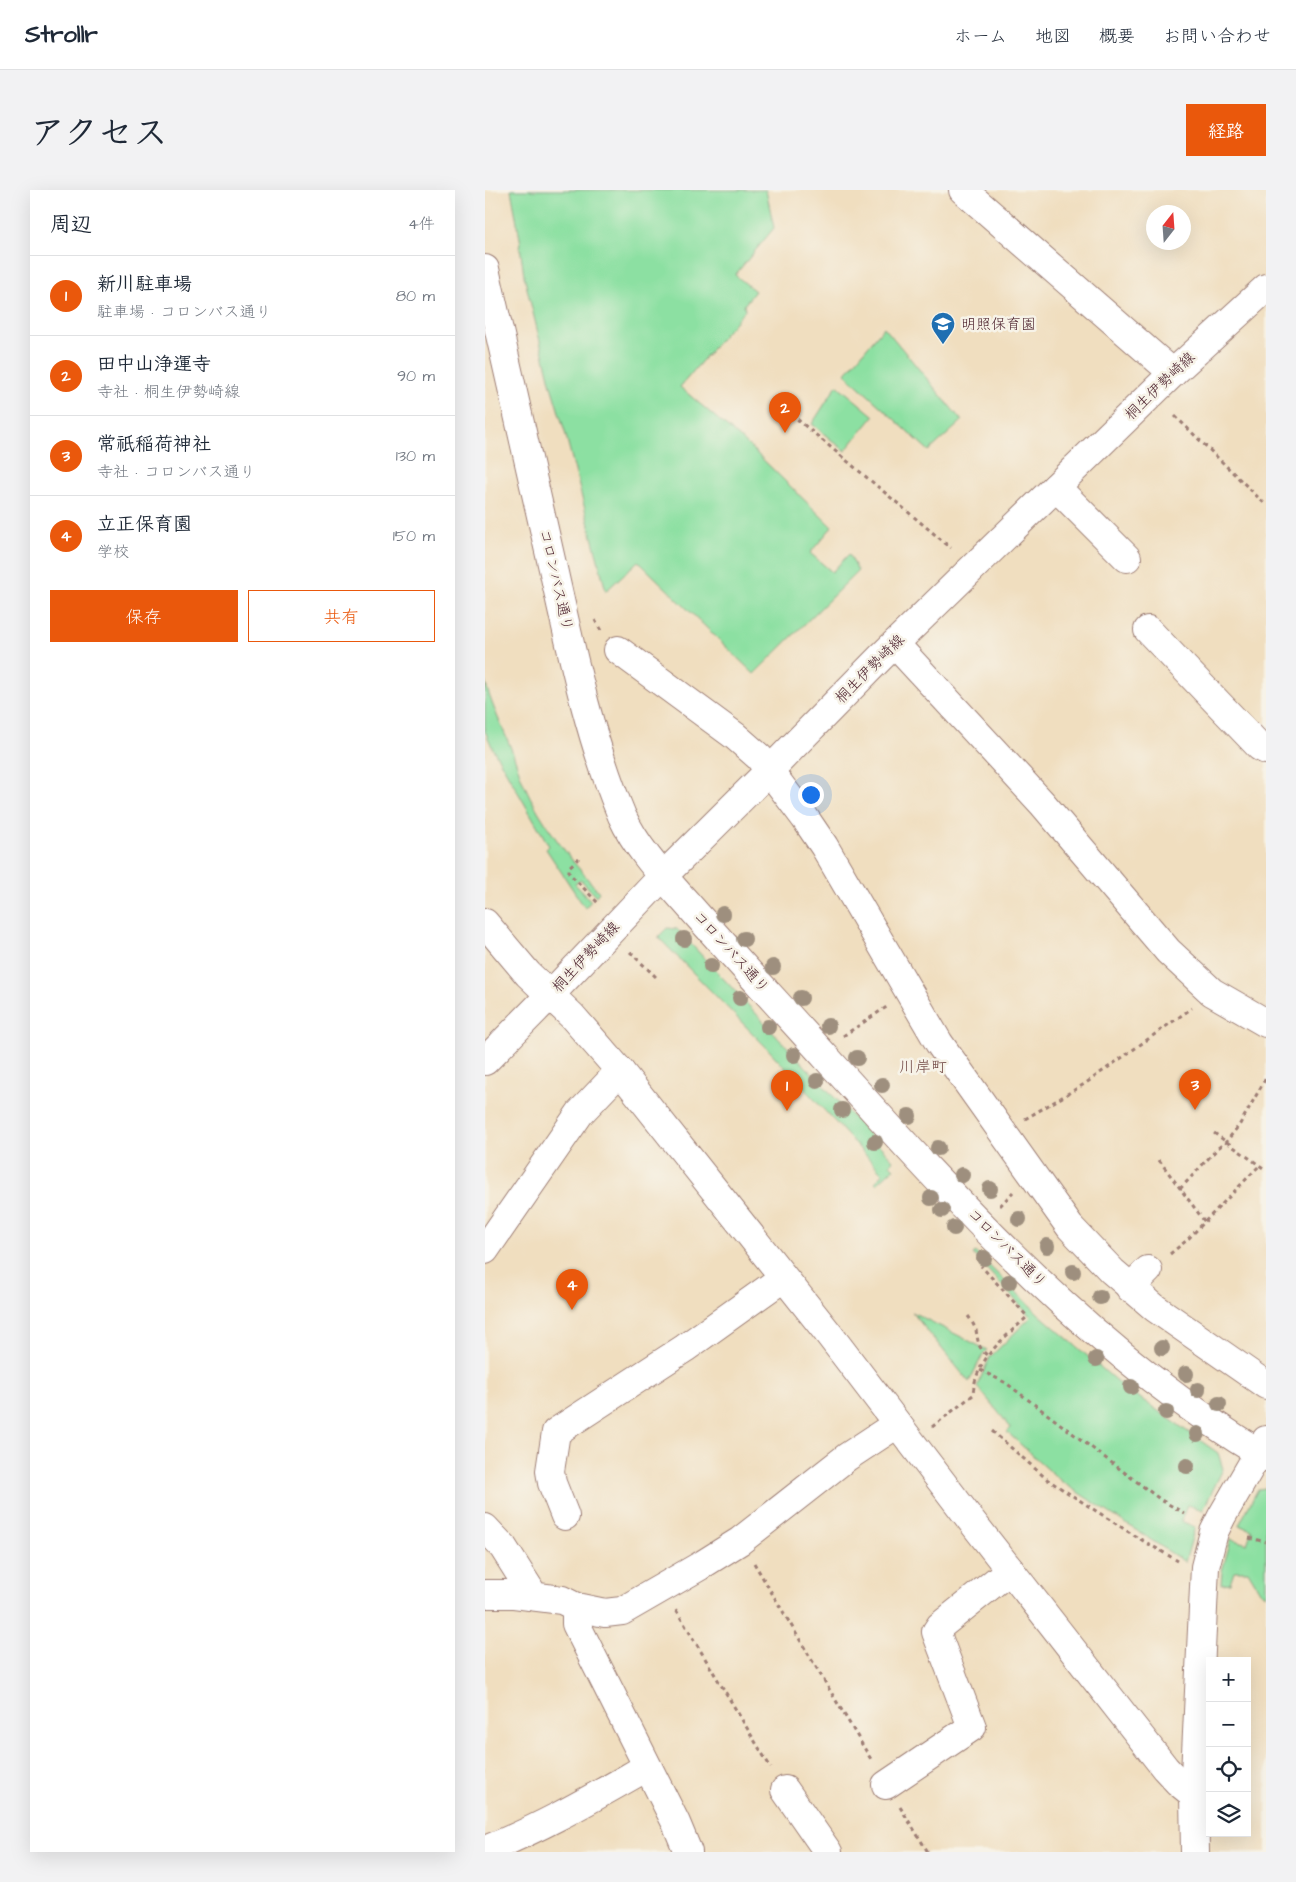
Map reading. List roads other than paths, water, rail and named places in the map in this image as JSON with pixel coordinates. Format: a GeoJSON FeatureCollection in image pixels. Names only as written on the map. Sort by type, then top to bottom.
{"type":"FeatureCollection","features":[{"type":"Feature","properties":{"kind":"street"},"geometry":{"type":"LineString","coordinates":[[963,190],[1173,373]]}},
{"type":"Feature","properties":{"kind":"street","name":"コロンバス通り"},"geometry":{"type":"LineString","coordinates":[[485,269],[566,626],[599,751],[624,820],[634,837],[663,876],[925,1165],[1063,1304],[1114,1349],[1170,1393],[1264,1450]]}},
{"type":"Feature","properties":{"kind":"street","name":"桐生伊勢崎線"},"geometry":{"type":"LineString","coordinates":[[485,1061],[550,996],[663,876],[895,644],[1173,373],[1266,288]]}},
{"type":"Feature","properties":{"kind":"street"},"geometry":{"type":"LineString","coordinates":[[1057,487],[1127,558]]}},
{"type":"Feature","properties":{"kind":"street"},"geometry":{"type":"LineString","coordinates":[[1148,630],[1260,747],[1266,750]]}},
{"type":"Feature","properties":{"kind":"street"},"geometry":{"type":"LineString","coordinates":[[895,644],[1042,803],[1168,951],[1212,992],[1266,1023]]}},
{"type":"Feature","properties":{"kind":"street"},"geometry":{"type":"LineString","coordinates":[[618,650],[759,757],[824,846],[939,1043],[1070,1227],[1139,1279],[1212,1349],[1266,1385]]}},
{"type":"Feature","properties":{"kind":"street"},"geometry":{"type":"LineString","coordinates":[[485,923],[528,974],[572,1016],[620,1071],[828,1333],[1165,1768],[1194,1795]]}},
{"type":"Feature","properties":{"kind":"street"},"geometry":{"type":"LineString","coordinates":[[485,1250],[580,1113],[620,1071]]}},
{"type":"Feature","properties":{"kind":"street"},"geometry":{"type":"LineString","coordinates":[[565,1516],[552,1483],[550,1471],[556,1432],[685,1348],[783,1278]]}},
{"type":"Feature","properties":{"kind":"street"},"geometry":{"type":"LineString","coordinates":[[485,1594],[514,1594],[562,1600],[575,1607],[605,1613],[622,1611],[740,1541],[847,1458],[897,1424]]}},
{"type":"Feature","properties":{"kind":"street"},"geometry":{"type":"LineString","coordinates":[[1195,1852],[1194,1795],[1205,1567],[1214,1532],[1221,1516],[1264,1450]]}},
{"type":"Feature","properties":{"kind":"street"},"geometry":{"type":"LineString","coordinates":[[485,1528],[503,1547],[529,1588],[531,1596]]}},
{"type":"Feature","properties":{"kind":"street"},"geometry":{"type":"LineString","coordinates":[[886,1785],[972,1727],[936,1632],[940,1626],[1010,1570]]}},
{"type":"Feature","properties":{"kind":"street"},"geometry":{"type":"LineString","coordinates":[[575,1607],[576,1624],[676,1823],[688,1852]]}},
{"type":"Feature","properties":{"kind":"street"},"geometry":{"type":"LineString","coordinates":[[485,1850],[523,1835],[647,1767]]}},
{"type":"Feature","properties":{"kind":"street"},"geometry":{"type":"LineString","coordinates":[[785,1790],[828,1852]]}},
{"type":"Feature","properties":{"kind":"place","name":"明照保育園"},"geometry":{"type":"Point","coordinates":[943,345]}},
{"type":"Feature","properties":{"kind":"place","name":"田中山浄運寺"},"geometry":{"type":"Point","coordinates":[785,433]}},
{"type":"Feature","properties":{"kind":"place","name":"常祇稲荷神社"},"geometry":{"type":"Point","coordinates":[1195,1110]}},
{"type":"Feature","properties":{"kind":"place","name":"新川駐車場"},"geometry":{"type":"Point","coordinates":[787,1111]}},
{"type":"Feature","properties":{"kind":"place","name":"立正保育園"},"geometry":{"type":"Point","coordinates":[572,1310]}},
{"type":"Feature","properties":{"kind":"district","name":"川岸町"},"geometry":{"type":"Point","coordinates":[923,1067]}}]}
